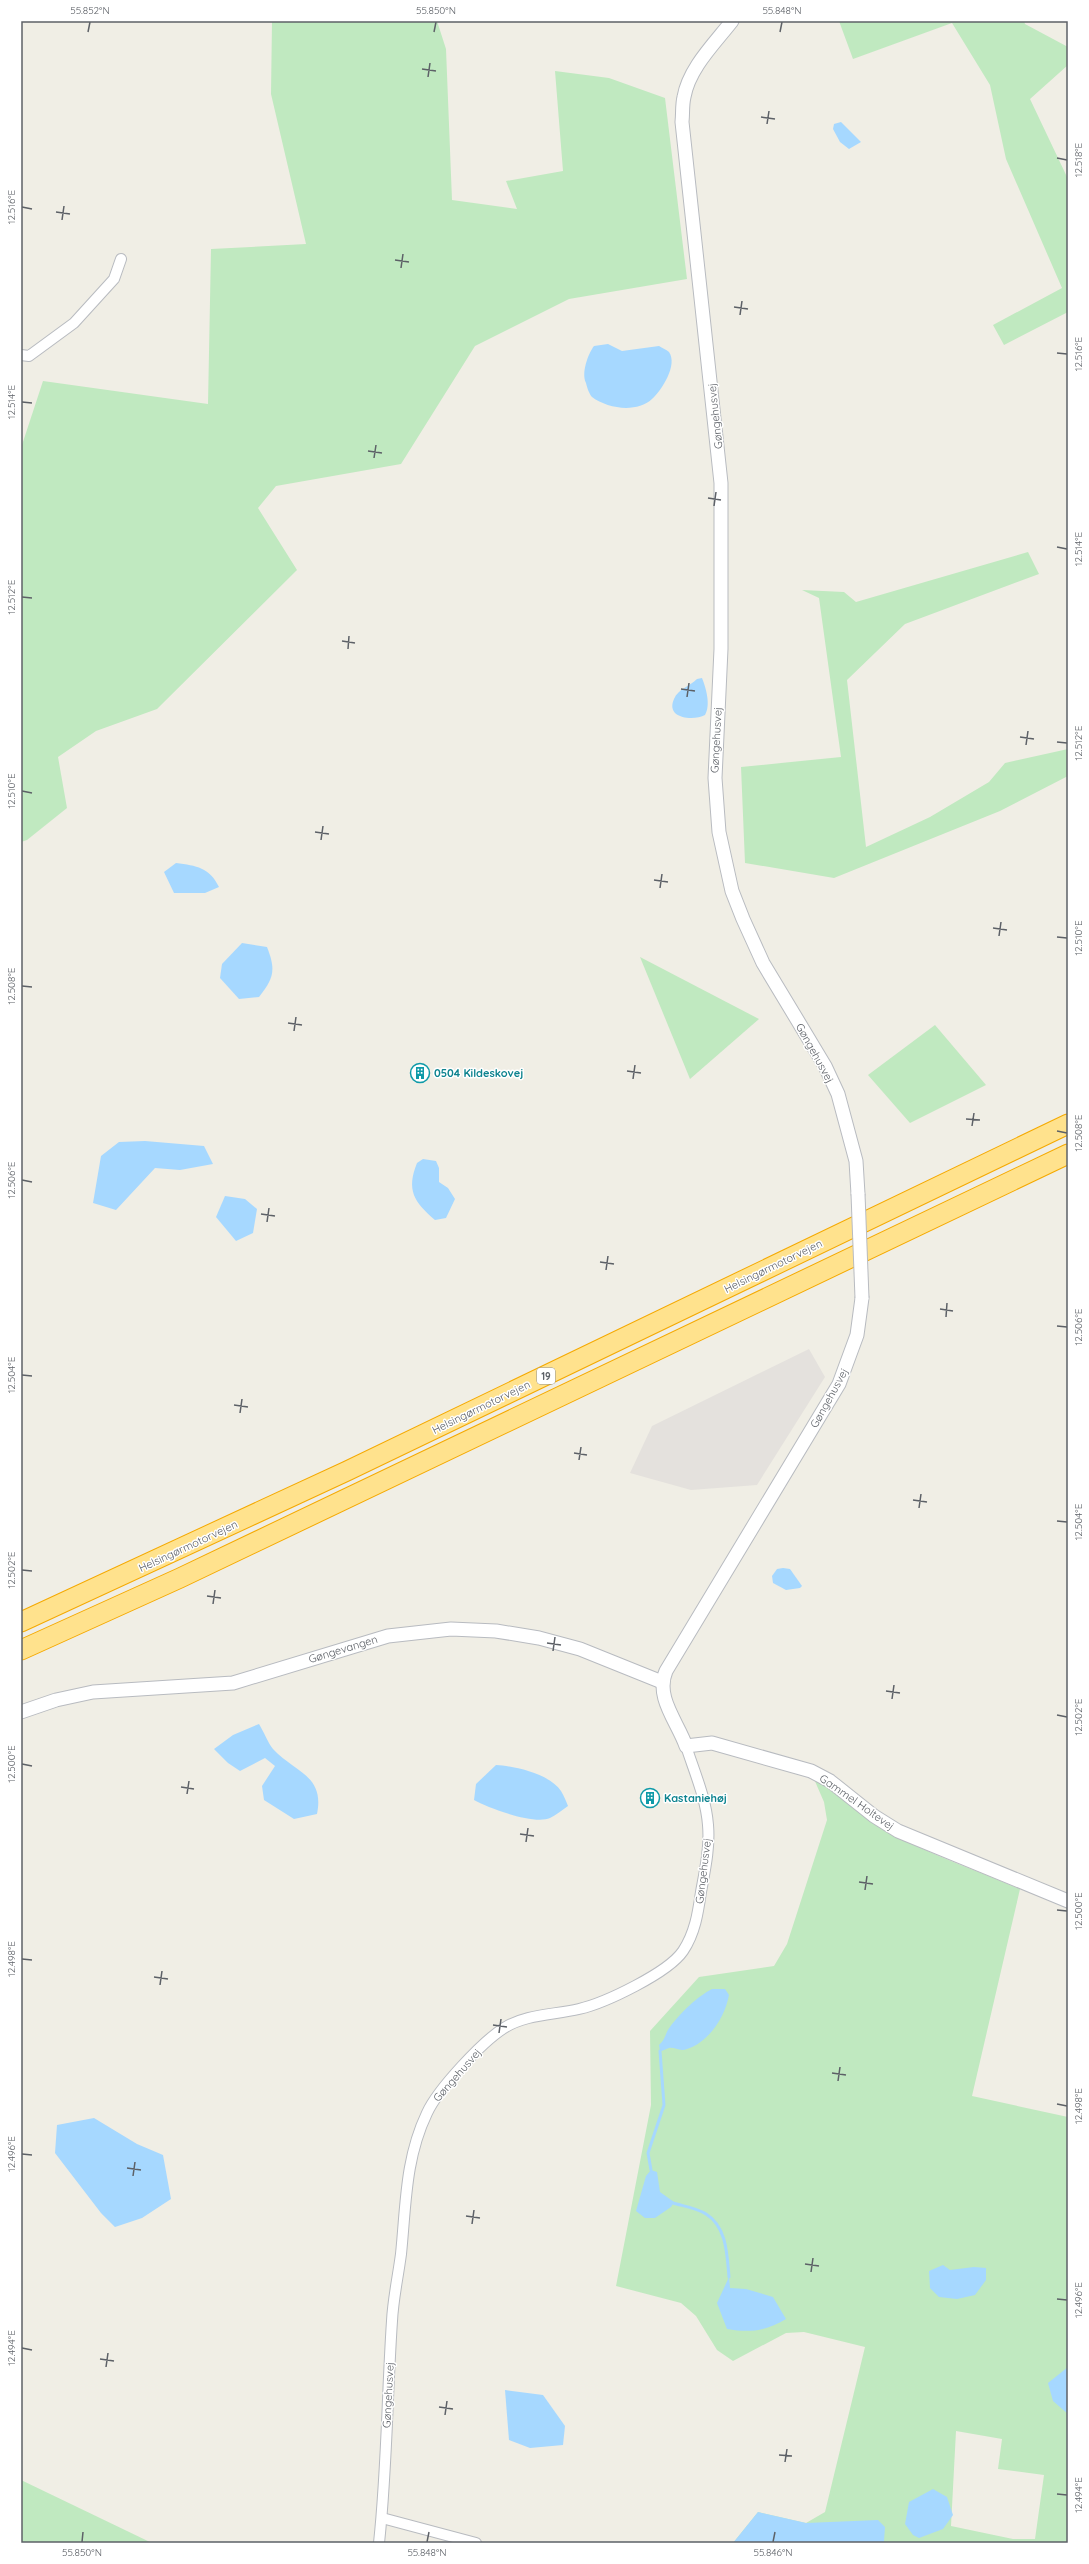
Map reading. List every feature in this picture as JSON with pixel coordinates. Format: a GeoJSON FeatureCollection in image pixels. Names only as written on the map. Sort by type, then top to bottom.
{"type":"FeatureCollection","features":[{"type":"Feature","properties":{"kind":"highway","name":"Helsingørmotorvejen"},"geometry":{"type":"LineString","coordinates":[[21,1622],[347,1472],[1068,1124]]}},
{"type":"Feature","properties":{"kind":"highway","name":"19"},"geometry":{"type":"LineString","coordinates":[[21,1650],[180,1578],[1068,1154]]}},
{"type":"Feature","properties":{"kind":"street","name":"Gøngehusvej"},"geometry":{"type":"LineString","coordinates":[[379,2543],[382,2518],[392,2318],[401,2255],[408,2171],[417,2135],[428,2109],[439,2094],[486,2042],[505,2027],[524,2019],[580,2009],[604,2000],[649,1978],[681,1954],[691,1937],[697,1917],[708,1847],[708,1823],[686,1746],[664,1699],[662,1682],[670,1664],[839,1384],[857,1335],[862,1298],[856,1161],[838,1094],[825,1066],[762,963],[743,919],[726,867],[715,806],[721,649],[721,484],[682,122],[684,96],[690,80],[697,66],[732,21]]}},
{"type":"Feature","properties":{"kind":"street"},"geometry":{"type":"LineString","coordinates":[[21,355],[29,356],[74,323],[114,279],[121,259]]}},
{"type":"Feature","properties":{"kind":"street","name":"Gøngevangen"},"geometry":{"type":"LineString","coordinates":[[21,1712],[56,1700],[93,1692],[233,1683],[388,1636],[451,1629],[496,1631],[539,1638],[580,1649],[662,1682]]}},
{"type":"Feature","properties":{"kind":"street","name":"Gammel Holtevej"},"geometry":{"type":"LineString","coordinates":[[686,1746],[712,1743],[811,1771],[830,1781],[874,1816],[898,1831],[1068,1901]]}},
{"type":"Feature","properties":{"kind":"street"},"geometry":{"type":"LineString","coordinates":[[382,2518],[476,2543]]}},
{"type":"Feature","properties":{"kind":"shaded area"},"geometry":{"type":"Polygon","coordinates":[[[809,1349],[825,1377],[757,1485],[691,1490],[630,1473],[652,1426],[809,1349]]]}},
{"type":"Feature","properties":{"kind":"green space"},"geometry":{"type":"Polygon","coordinates":[[[272,21],[437,21],[446,49],[452,200],[517,209],[506,181],[563,171],[555,71],[609,78],[665,98],[687,279],[569,299],[475,346],[401,464],[276,486],[258,508],[297,570],[157,709],[96,731],[58,757],[67,808],[27,840],[21,842],[21,448],[43,381],[208,404],[211,249],[306,244],[271,94],[272,21]]]}},
{"type":"Feature","properties":{"kind":"green space"},"geometry":{"type":"Polygon","coordinates":[[[839,21],[1024,21],[1025,24],[1068,47],[1068,65],[1030,99],[1068,179],[1068,312],[1004,345],[993,325],[1062,288],[1006,159],[990,85],[952,23],[853,59],[839,21]]]}},
{"type":"Feature","properties":{"kind":"green space"},"geometry":{"type":"Polygon","coordinates":[[[1028,552],[1039,574],[905,624],[847,680],[866,847],[930,817],[989,782],[1005,763],[1068,749],[1068,776],[1000,811],[834,878],[745,863],[741,767],[841,757],[819,598],[802,590],[844,592],[856,602],[1028,552]]]}},
{"type":"Feature","properties":{"kind":"green space"},"geometry":{"type":"Polygon","coordinates":[[[640,957],[759,1019],[690,1079],[640,957]]]}},
{"type":"Feature","properties":{"kind":"green space"},"geometry":{"type":"Polygon","coordinates":[[[935,1025],[986,1085],[910,1123],[868,1075],[935,1025]]]}},
{"type":"Feature","properties":{"kind":"green space"},"geometry":{"type":"Polygon","coordinates":[[[814,1779],[835,1792],[883,1829],[894,1835],[940,1857],[1020,1889],[972,2096],[1068,2117],[1068,2543],[733,2543],[758,2512],[806,2523],[825,2512],[865,2347],[804,2332],[786,2333],[733,2361],[717,2350],[696,2316],[681,2303],[616,2286],[651,2105],[650,2031],[699,1977],[774,1966],[787,1944],[827,1820],[824,1802],[814,1779]],[[956,2431],[951,2526],[1013,2539],[1035,2539],[1044,2475],[998,2469],[1002,2439],[956,2431]]]}},
{"type":"Feature","properties":{"kind":"green space"},"geometry":{"type":"Polygon","coordinates":[[[21,2480],[152,2543],[21,2543],[21,2480]]]}},
{"type":"Feature","properties":{"kind":"water"},"geometry":{"type":"Polygon","coordinates":[[[841,122],[861,142],[849,149],[840,142],[833,129],[834,124],[841,122]]]}},
{"type":"Feature","properties":{"kind":"water"},"geometry":{"type":"Polygon","coordinates":[[[608,344],[622,351],[659,346],[669,352],[672,364],[668,377],[652,399],[639,406],[622,408],[606,404],[591,396],[584,374],[588,359],[594,346],[608,344]]]}},
{"type":"Feature","properties":{"kind":"water"},"geometry":{"type":"Polygon","coordinates":[[[702,678],[708,702],[705,715],[688,718],[677,714],[672,706],[676,696],[681,690],[694,681],[702,678]]]}},
{"type":"Feature","properties":{"kind":"water"},"geometry":{"type":"Polygon","coordinates":[[[176,863],[190,865],[207,871],[219,887],[205,893],[174,893],[164,872],[176,863]]]}},
{"type":"Feature","properties":{"kind":"water"},"geometry":{"type":"Polygon","coordinates":[[[242,943],[267,947],[270,955],[272,962],[272,974],[268,984],[259,997],[239,999],[220,978],[222,964],[242,943]]]}},
{"type":"Feature","properties":{"kind":"water"},"geometry":{"type":"Polygon","coordinates":[[[145,1141],[204,1146],[213,1164],[180,1170],[155,1168],[116,1210],[93,1203],[101,1156],[119,1142],[145,1141]]]}},
{"type":"Feature","properties":{"kind":"water"},"geometry":{"type":"Polygon","coordinates":[[[423,1159],[436,1161],[439,1168],[439,1182],[448,1188],[455,1199],[446,1218],[435,1220],[422,1207],[414,1195],[412,1181],[414,1172],[417,1163],[423,1159]]]}},
{"type":"Feature","properties":{"kind":"water"},"geometry":{"type":"Polygon","coordinates":[[[225,1196],[245,1199],[257,1209],[253,1233],[236,1241],[216,1217],[225,1196]]]}},
{"type":"Feature","properties":{"kind":"water"},"geometry":{"type":"Polygon","coordinates":[[[777,1569],[790,1569],[802,1586],[800,1588],[786,1590],[773,1583],[772,1576],[777,1569]]]}},
{"type":"Feature","properties":{"kind":"water"},"geometry":{"type":"Polygon","coordinates":[[[259,1724],[273,1749],[312,1782],[318,1801],[317,1814],[294,1819],[264,1800],[262,1786],[275,1766],[265,1758],[240,1771],[228,1763],[214,1749],[233,1735],[259,1724]]]}},
{"type":"Feature","properties":{"kind":"water"},"geometry":{"type":"Polygon","coordinates":[[[496,1765],[522,1769],[549,1780],[561,1791],[568,1806],[550,1818],[543,1820],[511,1815],[474,1800],[476,1784],[496,1765]]]}},
{"type":"Feature","properties":{"kind":"water"},"geometry":{"type":"Polygon","coordinates":[[[712,1989],[725,1989],[729,1995],[724,2012],[715,2028],[695,2046],[682,2050],[669,2048],[660,2051],[659,2045],[668,2029],[695,2000],[712,1989]]]}},
{"type":"Feature","properties":{"kind":"water"},"geometry":{"type":"Polygon","coordinates":[[[94,2118],[137,2144],[163,2155],[171,2199],[142,2218],[115,2227],[101,2213],[55,2153],[57,2125],[94,2118]]]}},
{"type":"Feature","properties":{"kind":"water"},"geometry":{"type":"Polygon","coordinates":[[[651,2170],[657,2172],[660,2192],[674,2202],[671,2207],[655,2218],[645,2218],[636,2211],[646,2176],[651,2170]]]}},
{"type":"Feature","properties":{"kind":"water"},"geometry":{"type":"Polygon","coordinates":[[[943,2265],[950,2270],[974,2267],[986,2268],[986,2280],[975,2295],[957,2299],[939,2297],[930,2288],[929,2271],[943,2265]]]}},
{"type":"Feature","properties":{"kind":"water"},"geometry":{"type":"Polygon","coordinates":[[[729,2277],[730,2288],[746,2289],[773,2297],[786,2319],[772,2326],[758,2330],[743,2331],[727,2329],[717,2303],[729,2277]]]}},
{"type":"Feature","properties":{"kind":"water"},"geometry":{"type":"Polygon","coordinates":[[[1068,2367],[1068,2414],[1053,2401],[1048,2383],[1068,2367]]]}},
{"type":"Feature","properties":{"kind":"water"},"geometry":{"type":"Polygon","coordinates":[[[505,2390],[543,2395],[565,2426],[563,2445],[530,2448],[509,2440],[505,2390]]]}},
{"type":"Feature","properties":{"kind":"water"},"geometry":{"type":"Polygon","coordinates":[[[933,2489],[947,2497],[953,2515],[943,2529],[919,2538],[913,2535],[905,2524],[909,2502],[933,2489]]]}},
{"type":"Feature","properties":{"kind":"water"},"geometry":{"type":"Polygon","coordinates":[[[758,2512],[806,2523],[878,2520],[885,2527],[884,2541],[883,2543],[733,2543],[758,2512]]]}},
{"type":"Feature","properties":{"kind":"waterway"},"geometry":{"type":"LineString","coordinates":[[651,2170],[648,2153],[664,2105],[660,2051]]}},
{"type":"Feature","properties":{"kind":"waterway"},"geometry":{"type":"LineString","coordinates":[[673,2203],[706,2214],[718,2226],[725,2242],[729,2277]]}},
{"type":"Feature","properties":{"kind":"place","name":"0504 Kildeskovej"},"geometry":{"type":"Point","coordinates":[420,1073]}},
{"type":"Feature","properties":{"kind":"place","name":"Kastaniehøj"},"geometry":{"type":"Point","coordinates":[650,1798]}}]}
